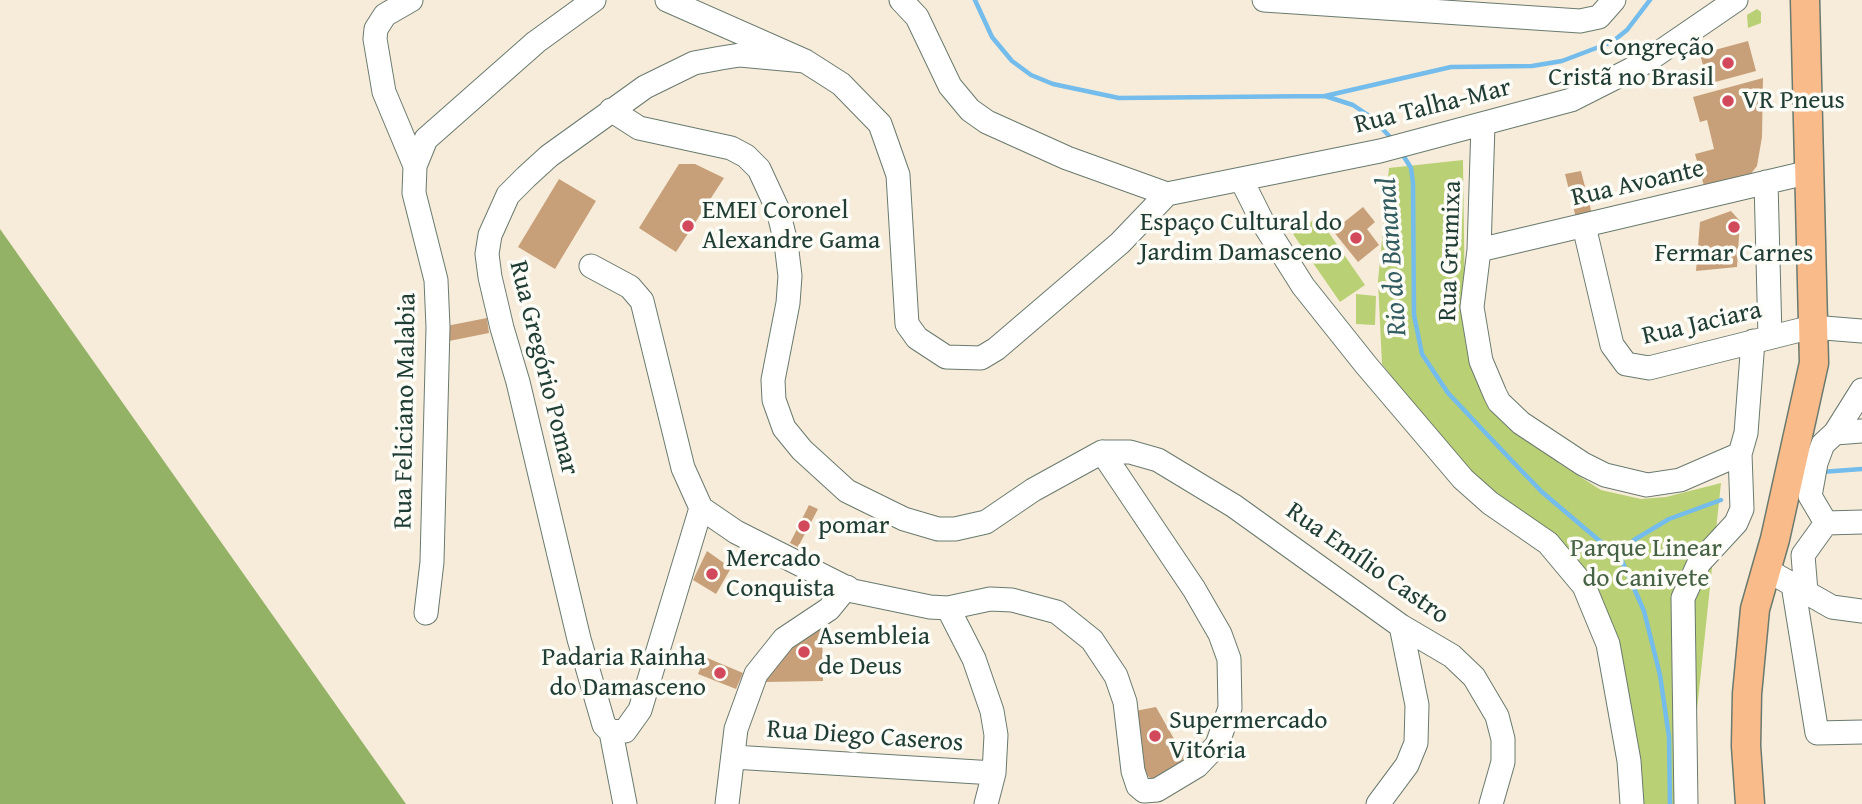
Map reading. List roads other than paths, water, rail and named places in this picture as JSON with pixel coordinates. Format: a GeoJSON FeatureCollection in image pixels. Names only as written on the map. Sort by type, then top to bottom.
{"type":"FeatureCollection","features":[{"type":"Feature","properties":{"kind":"main road"},"geometry":{"type":"LineString","coordinates":[[1750,804],[1746,746],[1750,651],[1755,609],[1767,570],[1814,363],[1805,0]]}},
{"type":"Feature","properties":{"kind":"street"},"geometry":{"type":"LineString","coordinates":[[411,0],[385,15],[375,39],[384,92],[415,166]]}},
{"type":"Feature","properties":{"kind":"street","name":"Rua Feliciano Malabia"},"geometry":{"type":"LineString","coordinates":[[426,612],[432,562],[437,303],[436,280],[414,193],[415,166],[426,139],[536,42],[594,0]]}},
{"type":"Feature","properties":{"kind":"street"},"geometry":{"type":"LineString","coordinates":[[667,0],[805,61],[841,84],[880,124],[898,175],[907,324],[917,338],[946,357],[981,358],[996,349],[1073,285],[1167,194],[1067,158],[986,122],[970,110],[950,86],[917,17],[901,0]]}},
{"type":"Feature","properties":{"kind":"street"},"geometry":{"type":"LineString","coordinates":[[1264,0],[1580,21],[1600,17],[1614,0]]}},
{"type":"Feature","properties":{"kind":"street","name":"Rua Talha-Mar"},"geometry":{"type":"LineString","coordinates":[[1167,194],[1242,181],[1380,150],[1571,100],[1644,63],[1736,0]]}},
{"type":"Feature","properties":{"kind":"street","name":"Rua Gregório Pomar"},"geometry":{"type":"LineString","coordinates":[[625,804],[611,732],[604,725],[579,639],[518,382],[502,328],[487,254],[496,217],[508,195],[549,156],[646,87],[694,64],[740,55],[805,61]]}},
{"type":"Feature","properties":{"kind":"street"},"geometry":{"type":"LineString","coordinates":[[591,265],[630,287],[642,301],[683,468],[701,508],[736,532],[847,587],[895,601],[948,608],[990,599],[1034,603],[1057,612],[1092,640],[1106,656],[1125,702],[1133,771],[1140,798],[1189,771],[1217,745],[1230,708],[1229,659],[1215,625],[1194,589],[1102,452],[1033,490],[986,522],[955,529],[938,528],[904,519],[847,491],[802,450],[778,415],[773,380],[788,303],[790,276],[778,210],[759,169],[746,156],[731,148],[639,128],[611,110]]}},
{"type":"Feature","properties":{"kind":"street","name":"Rua Grumixa"},"geometry":{"type":"LineString","coordinates":[[1483,125],[1479,250],[1472,307],[1481,361],[1499,402],[1521,423],[1583,464],[1612,477],[1647,485],[1680,480],[1738,456]]}},
{"type":"Feature","properties":{"kind":"street","name":"Rua Avoante"},"geometry":{"type":"LineString","coordinates":[[1479,250],[1766,182],[1810,165]]}},
{"type":"Feature","properties":{"kind":"street"},"geometry":{"type":"LineString","coordinates":[[1242,181],[1262,221],[1303,286],[1366,365],[1463,479],[1490,503],[1548,543],[1584,586],[1608,644],[1629,761],[1632,804]]}},
{"type":"Feature","properties":{"kind":"street"},"geometry":{"type":"LineString","coordinates":[[1686,804],[1683,598],[1699,563],[1736,523],[1742,509],[1738,456],[1746,433],[1761,339],[1766,182]]}},
{"type":"Feature","properties":{"kind":"street","name":"Rua Jaciara"},"geometry":{"type":"LineString","coordinates":[[1584,226],[1612,345],[1626,364],[1649,368],[1812,327],[1862,333]]}},
{"type":"Feature","properties":{"kind":"street"},"geometry":{"type":"LineString","coordinates":[[1826,523],[1810,496],[1823,444],[1835,433],[1862,390]]}},
{"type":"Feature","properties":{"kind":"street"},"geometry":{"type":"LineString","coordinates":[[1835,433],[1862,431]]}},
{"type":"Feature","properties":{"kind":"street","name":"Rua Emílio Castro"},"geometry":{"type":"LineString","coordinates":[[1102,452],[1130,452],[1168,465],[1317,563],[1401,626],[1452,656],[1474,677],[1488,696],[1503,739],[1503,762],[1492,804]]}},
{"type":"Feature","properties":{"kind":"street"},"geometry":{"type":"LineString","coordinates":[[611,732],[625,731],[640,710],[701,508]]}},
{"type":"Feature","properties":{"kind":"street"},"geometry":{"type":"LineString","coordinates":[[1826,523],[1862,522]]}},
{"type":"Feature","properties":{"kind":"street"},"geometry":{"type":"LineString","coordinates":[[1826,523],[1803,555],[1800,589],[1817,733],[1862,732]]}},
{"type":"Feature","properties":{"kind":"street"},"geometry":{"type":"LineString","coordinates":[[1767,570],[1832,607],[1862,611]]}},
{"type":"Feature","properties":{"kind":"street"},"geometry":{"type":"LineString","coordinates":[[727,804],[736,729],[756,674],[784,639],[829,609],[847,587]]}},
{"type":"Feature","properties":{"kind":"street"},"geometry":{"type":"LineString","coordinates":[[948,608],[974,659],[986,692],[996,735],[994,773],[986,804]]}},
{"type":"Feature","properties":{"kind":"street"},"geometry":{"type":"LineString","coordinates":[[1378,804],[1401,774],[1416,743],[1416,705],[1401,626]]}},
{"type":"Feature","properties":{"kind":"street","name":"Rua Diego Caseros"},"geometry":{"type":"LineString","coordinates":[[733,757],[994,773]]}},
{"type":"Feature","properties":{"kind":"waterway","name":"Rio do Bananal"},"geometry":{"type":"LineString","coordinates":[[975,0],[992,37],[1012,61],[1031,75],[1053,84],[1119,98],[1325,96],[1353,105],[1371,117],[1392,139]]}},
{"type":"Feature","properties":{"kind":"waterway"},"geometry":{"type":"LineString","coordinates":[[1325,96],[1451,67],[1532,66],[1562,61],[1612,42],[1627,30],[1650,0]]}},
{"type":"Feature","properties":{"kind":"waterway","name":"Rio do Bananal"},"geometry":{"type":"LineString","coordinates":[[1401,152],[1411,168],[1413,183],[1414,315],[1422,354],[1448,393],[1542,492],[1621,559],[1644,611],[1660,675],[1669,737],[1670,804]]}},
{"type":"Feature","properties":{"kind":"waterway"},"geometry":{"type":"LineString","coordinates":[[1821,472],[1862,469]]}},
{"type":"Feature","properties":{"kind":"waterway"},"geometry":{"type":"LineString","coordinates":[[1621,559],[1634,540],[1669,519],[1721,500]]}},
{"type":"Feature","properties":{"kind":"place","name":"Congreção Cristã no Brasil"},"geometry":{"type":"Point","coordinates":[1728,63]}},
{"type":"Feature","properties":{"kind":"place","name":"VR Pneus"},"geometry":{"type":"Point","coordinates":[1728,101]}},
{"type":"Feature","properties":{"kind":"place","name":"EMEI Coronel Alexandre Gama"},"geometry":{"type":"Point","coordinates":[688,226]}},
{"type":"Feature","properties":{"kind":"place","name":"Fermar Carnes"},"geometry":{"type":"Point","coordinates":[1734,227]}},
{"type":"Feature","properties":{"kind":"place","name":"Espaço Cultural do Jardim Damasceno"},"geometry":{"type":"Point","coordinates":[1356,238]}},
{"type":"Feature","properties":{"kind":"place","name":"pomar"},"geometry":{"type":"Point","coordinates":[804,526]}},
{"type":"Feature","properties":{"kind":"place","name":"Mercado Conquista"},"geometry":{"type":"Point","coordinates":[712,574]}},
{"type":"Feature","properties":{"kind":"place","name":"Asembleia de Deus"},"geometry":{"type":"Point","coordinates":[804,652]}},
{"type":"Feature","properties":{"kind":"place","name":"Padaria Rainha do Damasceno"},"geometry":{"type":"Point","coordinates":[720,673]}},
{"type":"Feature","properties":{"kind":"place","name":"Supermercado Vitória"},"geometry":{"type":"Point","coordinates":[1155,736]}},
{"type":"Feature","properties":{"kind":"park label","name":"Parque Linear do Canivete"},"geometry":{"type":"Point","coordinates":[1646,564]}}]}
